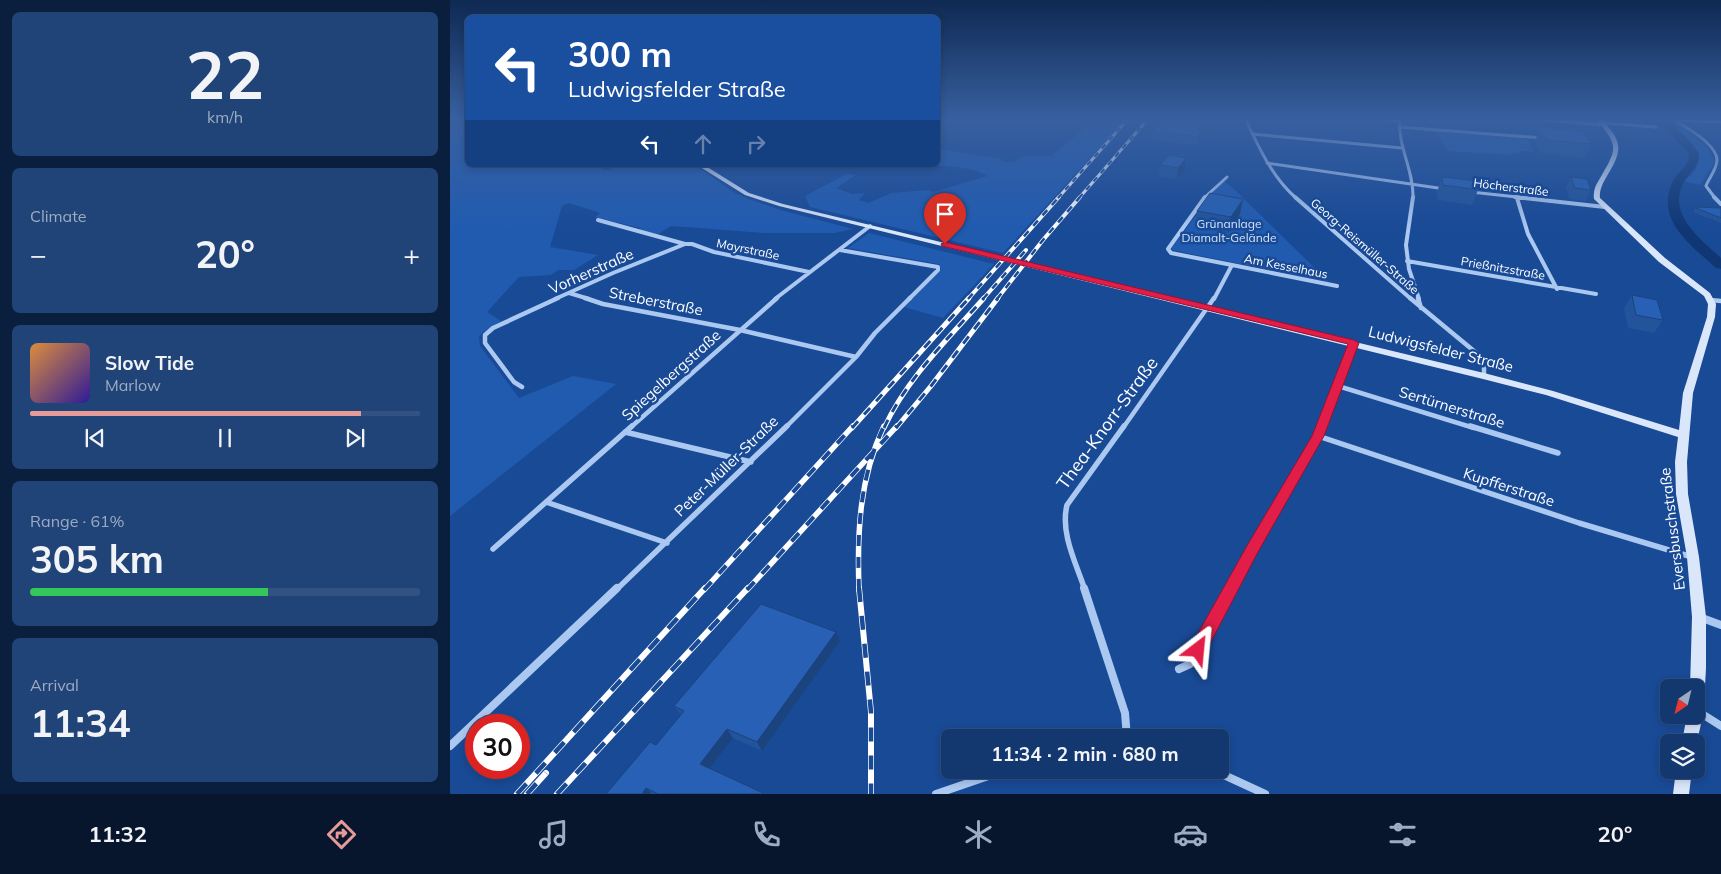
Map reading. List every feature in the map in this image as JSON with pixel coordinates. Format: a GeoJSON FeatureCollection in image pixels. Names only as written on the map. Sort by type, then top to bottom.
{"type":"FeatureCollection","features":[{"type":"Feature","properties":{"kind":"street","name":"Georg-Reismüller-Straße"},"geometry":{"type":"LineString","coordinates":[[1264,155],[1289,192],[1421,308],[1480,356],[1484,367],[1484,376]]}},
{"type":"Feature","properties":{"kind":"street"},"geometry":{"type":"LineString","coordinates":[[1404,155],[1414,185],[1407,233],[1407,261],[1421,308]]}},
{"type":"Feature","properties":{"kind":"street"},"geometry":{"type":"LineString","coordinates":[[1616,155],[1596,196],[1605,207],[1662,260],[1702,290],[1710,300],[1721,301]]}},
{"type":"Feature","properties":{"kind":"street"},"geometry":{"type":"LineString","coordinates":[[1715,155],[1717,163],[1706,186],[1710,194],[1721,204]]}},
{"type":"Feature","properties":{"kind":"street","name":"Höcherstraße"},"geometry":{"type":"LineString","coordinates":[[1268,163],[1450,190]]}},
{"type":"Feature","properties":{"kind":"street","name":"Ludwigsfelder Straße"},"geometry":{"type":"LineString","coordinates":[[703,167],[731,185],[757,198],[1484,376],[1550,393],[1683,435]]}},
{"type":"Feature","properties":{"kind":"street","name":"Am Kesselhaus"},"geometry":{"type":"LineString","coordinates":[[1227,176],[1218,181],[1209,192],[1168,249],[1171,253],[1337,286]]}},
{"type":"Feature","properties":{"kind":"street","name":"Höcherstraße"},"geometry":{"type":"LineString","coordinates":[[1468,192],[1605,207]]}},
{"type":"Feature","properties":{"kind":"street"},"geometry":{"type":"LineString","coordinates":[[1517,198],[1528,234],[1557,289]]}},
{"type":"Feature","properties":{"kind":"street","name":"Vorherstraße"},"geometry":{"type":"LineString","coordinates":[[598,220],[685,244]]}},
{"type":"Feature","properties":{"kind":"street","name":"Spiegelbergstraße"},"geometry":{"type":"LineString","coordinates":[[493,549],[740,330],[809,272],[870,226]]}},
{"type":"Feature","properties":{"kind":"street","name":"Vorherstraße"},"geometry":{"type":"LineString","coordinates":[[522,387],[514,382],[485,343],[486,335],[503,322],[685,244]]}},
{"type":"Feature","properties":{"kind":"street","name":"Mayrstraße"},"geometry":{"type":"LineString","coordinates":[[685,244],[692,244],[714,252],[809,272]]}},
{"type":"Feature","properties":{"kind":"street","name":"Peter-Müller-Straße"},"geometry":{"type":"LineString","coordinates":[[450,746],[751,462],[856,357],[875,333],[938,270],[938,267],[840,250]]}},
{"type":"Feature","properties":{"kind":"street","name":"Prießnitzstraße"},"geometry":{"type":"LineString","coordinates":[[1407,261],[1557,289],[1596,294]]}},
{"type":"Feature","properties":{"kind":"street","name":"Thea-Knorr-Straße"},"geometry":{"type":"LineString","coordinates":[[1126,729],[1125,713],[1065,530],[1064,517],[1067,504],[1208,308],[1232,265]]}},
{"type":"Feature","properties":{"kind":"street","name":"Streberstraße"},"geometry":{"type":"LineString","coordinates":[[569,293],[603,304],[740,330],[856,357]]}},
{"type":"Feature","properties":{"kind":"street","name":"Eversbuschstraße"},"geometry":{"type":"LineString","coordinates":[[1699,679],[1699,618],[1693,557],[1682,494],[1681,462],[1688,393],[1711,317],[1710,300]]}},
{"type":"Feature","properties":{"kind":"street"},"geometry":{"type":"LineString","coordinates":[[1179,669],[1190,664],[1253,548],[1318,436],[1354,343]]}},
{"type":"Feature","properties":{"kind":"street","name":"Sertürnerstraße"},"geometry":{"type":"LineString","coordinates":[[1338,386],[1558,453]]}},
{"type":"Feature","properties":{"kind":"street"},"geometry":{"type":"LineString","coordinates":[[625,432],[751,462]]}},
{"type":"Feature","properties":{"kind":"street","name":"Kupfferstraße"},"geometry":{"type":"LineString","coordinates":[[1318,436],[1570,520],[1693,557]]}},
{"type":"Feature","properties":{"kind":"street"},"geometry":{"type":"LineString","coordinates":[[546,502],[667,543]]}},
{"type":"Feature","properties":{"kind":"street"},"geometry":{"type":"LineString","coordinates":[[1699,618],[1721,625]]}},
{"type":"Feature","properties":{"kind":"street"},"geometry":{"type":"LineString","coordinates":[[1705,716],[1721,726]]}},
{"type":"Feature","properties":{"kind":"street"},"geometry":{"type":"LineString","coordinates":[[1229,777],[1265,794]]}},
{"type":"Feature","properties":{"kind":"street"},"geometry":{"type":"LineString","coordinates":[[936,794],[980,779]]}},
{"type":"Feature","properties":{"kind":"street"},"geometry":{"type":"LineString","coordinates":[[1681,794],[1683,779]]}},
{"type":"Feature","properties":{"kind":"green space"},"geometry":{"type":"Polygon","coordinates":[[[450,155],[465,155],[465,167],[602,167],[604,170],[618,167],[698,167],[735,193],[746,198],[784,211],[853,229],[834,233],[764,233],[671,226],[658,234],[641,231],[640,228],[595,217],[600,213],[569,203],[562,206],[550,247],[598,255],[574,270],[558,270],[551,275],[519,277],[487,312],[501,321],[483,332],[479,337],[480,346],[519,398],[573,376],[616,384],[450,516],[450,155]]]}},
{"type":"Feature","properties":{"kind":"green space"},"geometry":{"type":"Polygon","coordinates":[[[940,155],[977,155],[1002,159],[1002,161],[1008,162],[1016,161],[1023,156],[1093,155],[1003,253],[810,207],[805,196],[847,174],[856,175],[836,188],[852,194],[865,193],[859,200],[868,203],[892,193],[929,190],[933,192],[987,176],[969,169],[940,165],[940,155]]]}},
{"type":"Feature","properties":{"kind":"green space"},"geometry":{"type":"Polygon","coordinates":[[[1696,155],[1712,155],[1715,162],[1700,185],[1683,181],[1691,175],[1696,168],[1696,155]]]}},
{"type":"Feature","properties":{"kind":"green space","name":"Grünanlage Diamalt-Gelände"},"geometry":{"type":"Polygon","coordinates":[[[1224,181],[1329,282],[1172,250],[1219,184],[1224,181]]]}},
{"type":"Feature","properties":{"kind":"green space"},"geometry":{"type":"Polygon","coordinates":[[[869,233],[994,264],[943,318],[904,307],[941,269],[939,264],[848,248],[869,233]]]}},
{"type":"Feature","properties":{"kind":"building"},"geometry":{"type":"Polygon","coordinates":[[[1169,155],[1186,158],[1178,168],[1160,165],[1169,155]]]}},
{"type":"Feature","properties":{"kind":"building"},"geometry":{"type":"Polygon","coordinates":[[[1442,177],[1478,181],[1478,190],[1443,185],[1442,177]]]}},
{"type":"Feature","properties":{"kind":"building"},"geometry":{"type":"Polygon","coordinates":[[[1571,177],[1587,179],[1591,190],[1575,188],[1571,177]]]}},
{"type":"Feature","properties":{"kind":"building"},"geometry":{"type":"Polygon","coordinates":[[[1210,193],[1243,199],[1231,217],[1197,211],[1210,193]]]}},
{"type":"Feature","properties":{"kind":"building"},"geometry":{"type":"Polygon","coordinates":[[[1696,208],[1721,208],[1721,218],[1696,208]]]}},
{"type":"Feature","properties":{"kind":"building"},"geometry":{"type":"Polygon","coordinates":[[[1632,295],[1657,300],[1663,320],[1636,315],[1632,295]]]}},
{"type":"Feature","properties":{"kind":"building"},"geometry":{"type":"Polygon","coordinates":[[[761,604],[836,632],[757,742],[727,729],[700,764],[763,794],[658,794],[646,788],[642,794],[606,794],[650,742],[656,745],[684,711],[674,706],[761,604]]]}},
{"type":"Feature","properties":{"kind":"waterway"},"geometry":{"type":"LineString","coordinates":[[1694,155],[1694,163],[1681,177],[1672,200],[1682,229],[1721,265]]}},
{"type":"Feature","properties":{"kind":"railway"},"geometry":{"type":"LineString","coordinates":[[1058,198],[1096,155]]}},
{"type":"Feature","properties":{"kind":"railway"},"geometry":{"type":"LineString","coordinates":[[1079,198],[1117,155]]}},
{"type":"Feature","properties":{"kind":"railway"},"geometry":{"type":"LineString","coordinates":[[968,299],[1059,197]]}},
{"type":"Feature","properties":{"kind":"railway"},"geometry":{"type":"LineString","coordinates":[[997,299],[1043,240],[1080,197]]}},
{"type":"Feature","properties":{"kind":"railway"},"geometry":{"type":"LineString","coordinates":[[983,299],[1026,250]]}},
{"type":"Feature","properties":{"kind":"railway"},"geometry":{"type":"LineString","coordinates":[[852,428],[969,298]]}},
{"type":"Feature","properties":{"kind":"railway"},"geometry":{"type":"LineString","coordinates":[[884,428],[904,392],[916,376],[984,298]]}},
{"type":"Feature","properties":{"kind":"railway"},"geometry":{"type":"LineString","coordinates":[[896,428],[931,386],[998,298]]}},
{"type":"Feature","properties":{"kind":"railway"},"geometry":{"type":"LineString","coordinates":[[704,590],[853,426]]}},
{"type":"Feature","properties":{"kind":"railway"},"geometry":{"type":"LineString","coordinates":[[874,451],[884,426]]}},
{"type":"Feature","properties":{"kind":"railway"},"geometry":{"type":"LineString","coordinates":[[874,451],[897,426]]}},
{"type":"Feature","properties":{"kind":"railway"},"geometry":{"type":"LineString","coordinates":[[747,590],[874,451]]}},
{"type":"Feature","properties":{"kind":"railway"},"geometry":{"type":"LineString","coordinates":[[859,588],[861,506],[869,466],[874,451]]}},
{"type":"Feature","properties":{"kind":"railway"},"geometry":{"type":"LineString","coordinates":[[517,794],[705,588]]}},
{"type":"Feature","properties":{"kind":"railway"},"geometry":{"type":"LineString","coordinates":[[557,794],[748,588]]}},
{"type":"Feature","properties":{"kind":"railway"},"geometry":{"type":"LineString","coordinates":[[859,588],[871,712],[871,794]]}},
{"type":"Feature","properties":{"kind":"railway"},"geometry":{"type":"LineString","coordinates":[[527,794],[546,773]]}},
{"type":"Feature","properties":{"kind":"route"},"geometry":{"type":"LineString","coordinates":[[945,244],[1354,343],[1318,436],[1253,548],[1198,650]]}}]}
